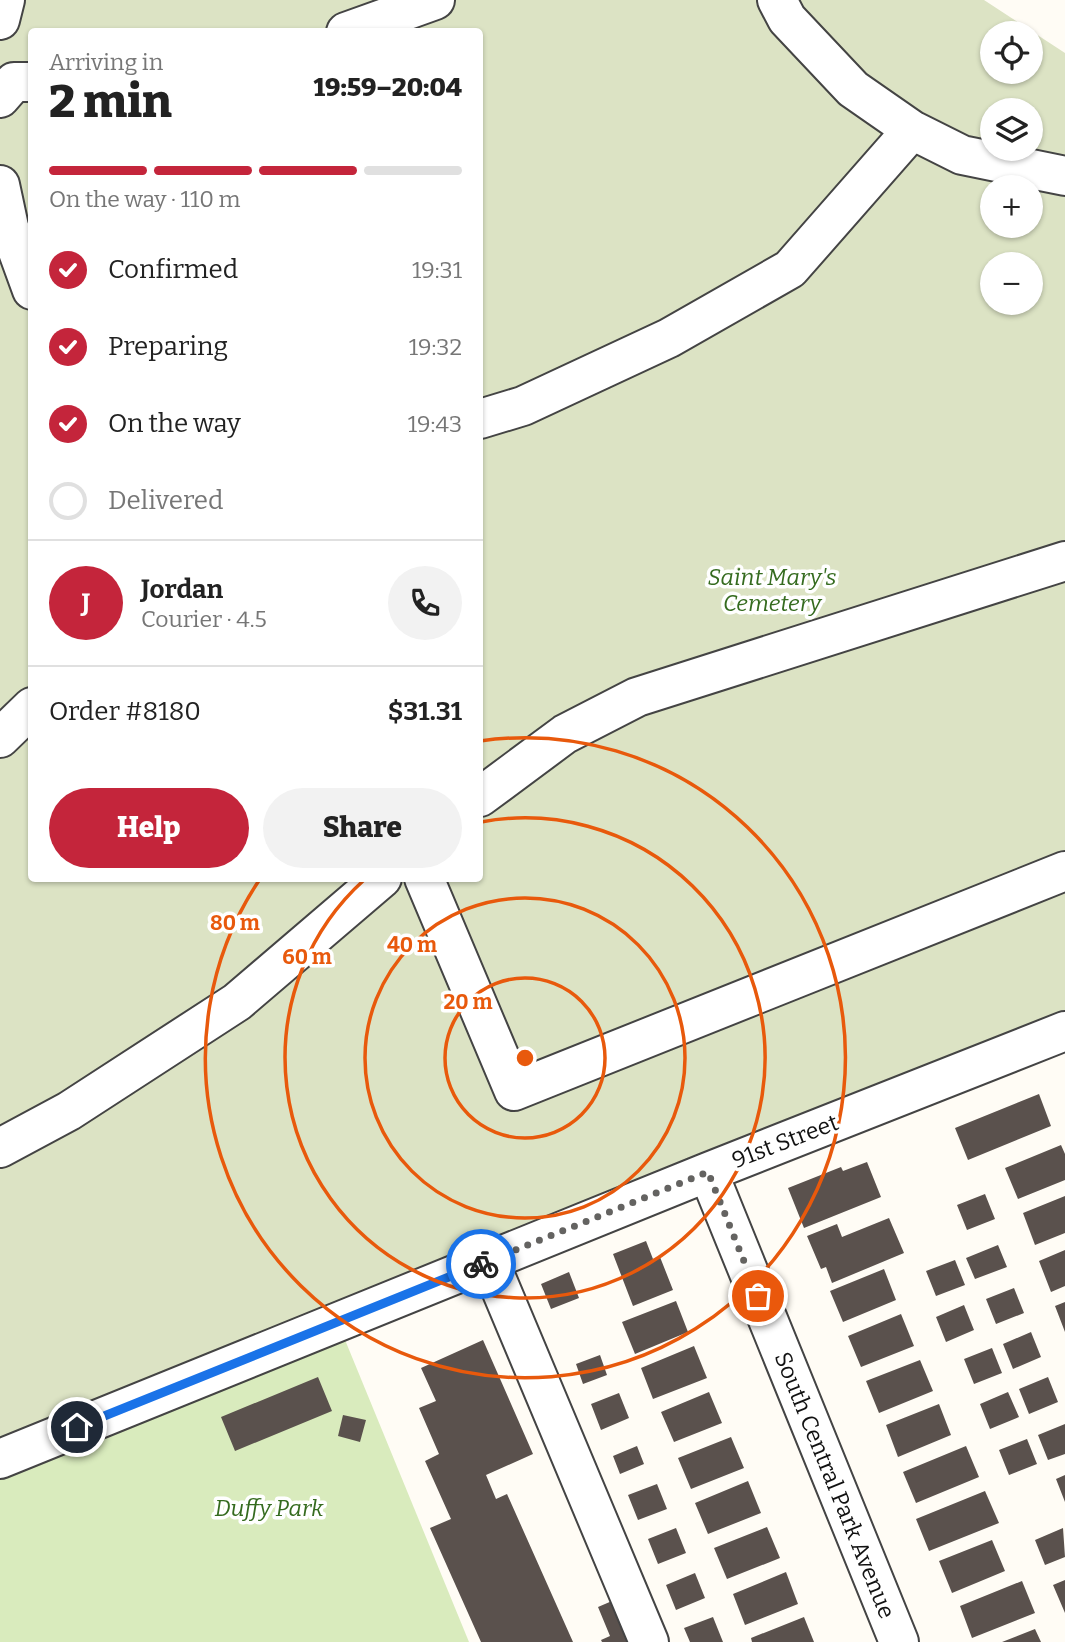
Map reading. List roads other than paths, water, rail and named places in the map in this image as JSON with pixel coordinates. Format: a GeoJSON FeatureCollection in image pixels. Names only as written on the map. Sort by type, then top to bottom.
{"type":"FeatureCollection","features":[{"type":"Feature","properties":{"kind":"street"},"geometry":{"type":"LineString","coordinates":[[0,19],[5,0]]}},
{"type":"Feature","properties":{"kind":"street"},"geometry":{"type":"LineString","coordinates":[[357,28],[435,0]]}},
{"type":"Feature","properties":{"kind":"street"},"geometry":{"type":"LineString","coordinates":[[776,0],[787,19],[853,89],[912,130],[962,155],[1065,176]]}},
{"type":"Feature","properties":{"kind":"street"},"geometry":{"type":"LineString","coordinates":[[0,98],[14,82],[28,82]]}},
{"type":"Feature","properties":{"kind":"street"},"geometry":{"type":"LineString","coordinates":[[483,418],[523,406],[669,338],[790,269],[912,130]]}},
{"type":"Feature","properties":{"kind":"street"},"geometry":{"type":"LineString","coordinates":[[0,185],[9,228],[28,279]]}},
{"type":"Feature","properties":{"kind":"street"},"geometry":{"type":"LineString","coordinates":[[483,795],[565,734],[637,697],[1065,561]]}},
{"type":"Feature","properties":{"kind":"street"},"geometry":{"type":"LineString","coordinates":[[0,738],[28,712]]}},
{"type":"Feature","properties":{"kind":"street"},"geometry":{"type":"LineString","coordinates":[[426,882],[514,1091],[1065,872]]}},
{"type":"Feature","properties":{"kind":"street"},"geometry":{"type":"LineString","coordinates":[[0,1148],[69,1111],[237,1002],[377,882]]}},
{"type":"Feature","properties":{"kind":"street","name":"91st Street"},"geometry":{"type":"LineString","coordinates":[[0,1459],[708,1172],[1065,1031]]}},
{"type":"Feature","properties":{"kind":"street","name":"South Central Park Avenue"},"geometry":{"type":"LineString","coordinates":[[708,1172],[899,1642]]}},
{"type":"Feature","properties":{"kind":"street"},"geometry":{"type":"LineString","coordinates":[[489,1261],[649,1642]]}},
{"type":"Feature","properties":{"kind":"park label","name":"Saint Mary's Cemetery"},"geometry":{"type":"Point","coordinates":[772,590]}},
{"type":"Feature","properties":{"kind":"park label","name":"Duffy Park"},"geometry":{"type":"Point","coordinates":[269,1508]}}]}
